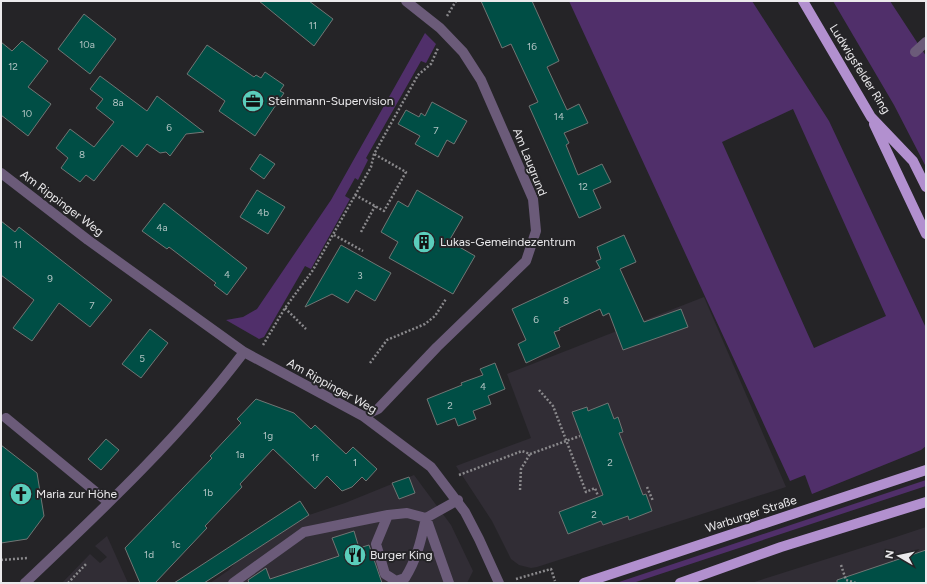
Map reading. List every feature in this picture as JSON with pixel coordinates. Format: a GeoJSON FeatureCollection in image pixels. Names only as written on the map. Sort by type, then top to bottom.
{"type":"FeatureCollection","features":[{"type":"Feature","properties":{"kind":"main road","name":"Ludwigsfelder Ring"},"geometry":{"type":"LineString","coordinates":[[803,1],[871,117],[913,161],[926,187]]}},
{"type":"Feature","properties":{"kind":"main road"},"geometry":{"type":"LineString","coordinates":[[871,117],[926,234]]}},
{"type":"Feature","properties":{"kind":"main road","name":"Warburger Straße"},"geometry":{"type":"LineString","coordinates":[[584,583],[926,470]]}},
{"type":"Feature","properties":{"kind":"main road"},"geometry":{"type":"LineString","coordinates":[[680,583],[781,547],[924,505]]}},
{"type":"Feature","properties":{"kind":"street","name":"Am Laugrund"},"geometry":{"type":"LineString","coordinates":[[363,416],[378,409],[437,347],[526,261],[536,231],[533,199],[481,80],[463,52],[440,28],[406,1]]}},
{"type":"Feature","properties":{"kind":"street"},"geometry":{"type":"LineString","coordinates":[[915,52],[926,42]]}},
{"type":"Feature","properties":{"kind":"street","name":"Am Rippinger Weg"},"geometry":{"type":"LineString","coordinates":[[1,173],[88,240],[244,352],[363,416],[431,467],[458,500],[480,539],[499,583]]}},
{"type":"Feature","properties":{"kind":"street"},"geometry":{"type":"LineString","coordinates":[[26,583],[108,502],[210,395],[244,352]]}},
{"type":"Feature","properties":{"kind":"street"},"geometry":{"type":"LineString","coordinates":[[6,418],[108,502]]}},
{"type":"Feature","properties":{"kind":"street"},"geometry":{"type":"LineString","coordinates":[[233,583],[304,532],[388,515],[407,514],[426,518],[458,500]]}},
{"type":"Feature","properties":{"kind":"street"},"geometry":{"type":"LineString","coordinates":[[388,515],[376,544],[385,574],[396,581],[406,578],[413,566],[418,553],[426,518]]}},
{"type":"Feature","properties":{"kind":"street"},"geometry":{"type":"LineString","coordinates":[[426,518],[449,583]]}},
{"type":"Feature","properties":{"kind":"path"},"geometry":{"type":"LineString","coordinates":[[255,358],[285,308],[313,270],[334,235],[371,166],[374,154],[418,75],[431,64],[440,46],[440,28]]}},
{"type":"Feature","properties":{"kind":"path"},"geometry":{"type":"LineString","coordinates":[[355,194],[384,211],[406,172],[374,154]]}},
{"type":"Feature","properties":{"kind":"path"},"geometry":{"type":"LineString","coordinates":[[361,232],[375,206]]}},
{"type":"Feature","properties":{"kind":"path"},"geometry":{"type":"LineString","coordinates":[[334,235],[363,251]]}},
{"type":"Feature","properties":{"kind":"path"},"geometry":{"type":"LineString","coordinates":[[370,363],[387,340],[425,324],[435,316],[446,299]]}},
{"type":"Feature","properties":{"kind":"path"},"geometry":{"type":"LineString","coordinates":[[285,308],[306,329]]}},
{"type":"Feature","properties":{"kind":"path"},"geometry":{"type":"LineString","coordinates":[[539,390],[553,406],[586,492],[595,488],[598,496]]}},
{"type":"Feature","properties":{"kind":"path"},"geometry":{"type":"LineString","coordinates":[[520,490],[521,469],[530,454],[580,436]]}},
{"type":"Feature","properties":{"kind":"path"},"geometry":{"type":"LineString","coordinates":[[459,475],[522,451],[530,454]]}},
{"type":"Feature","properties":{"kind":"path"},"geometry":{"type":"LineString","coordinates":[[647,487],[653,502]]}},
{"type":"Feature","properties":{"kind":"path"},"geometry":{"type":"LineString","coordinates":[[68,583],[87,563]]}},
{"type":"Feature","properties":{"kind":"path"},"geometry":{"type":"LineString","coordinates":[[842,565],[846,580],[856,583]]}},
{"type":"Feature","properties":{"kind":"path"},"geometry":{"type":"LineString","coordinates":[[516,578],[551,569],[555,581]]}},
{"type":"Feature","properties":{"kind":"shaded area"},"geometry":{"type":"Polygon","coordinates":[[[569,1],[752,1],[829,121],[926,328],[926,446],[921,450],[812,494],[805,475],[790,481],[569,1]],[[793,109],[722,142],[814,348],[886,316],[793,109]]]}},
{"type":"Feature","properties":{"kind":"shaded area"},"geometry":{"type":"Polygon","coordinates":[[[833,1],[890,1],[926,56],[926,167],[894,105],[833,1]]]}},
{"type":"Feature","properties":{"kind":"shaded area"},"geometry":{"type":"Polygon","coordinates":[[[425,33],[436,44],[426,63],[421,61],[366,158],[368,160],[358,180],[355,178],[345,196],[350,199],[311,269],[305,266],[264,337],[259,339],[226,320],[243,317],[257,309],[331,200],[425,33]]]}},
{"type":"Feature","properties":{"kind":"shaded area"},"geometry":{"type":"Polygon","coordinates":[[[704,297],[786,487],[537,567],[531,568],[519,565],[511,559],[492,521],[456,466],[531,438],[507,374],[704,297]]]}},
{"type":"Feature","properties":{"kind":"shaded area"},"geometry":{"type":"Polygon","coordinates":[[[414,475],[451,525],[473,571],[467,583],[210,583],[229,570],[235,563],[309,515],[345,503],[414,475]]]}},
{"type":"Feature","properties":{"kind":"shaded area"},"geometry":{"type":"Polygon","coordinates":[[[926,480],[926,486],[633,583],[616,583],[926,480]]]}},
{"type":"Feature","properties":{"kind":"shaded area"},"geometry":{"type":"Polygon","coordinates":[[[926,527],[926,583],[751,583],[896,537],[926,527]]]}},
{"type":"Feature","properties":{"kind":"shaded area"},"geometry":{"type":"Polygon","coordinates":[[[107,536],[128,583],[62,583],[90,554],[100,563],[107,557],[95,546],[107,536]]]}},
{"type":"Feature","properties":{"kind":"building"},"geometry":{"type":"Polygon","coordinates":[[[259,1],[309,1],[333,19],[314,46],[259,1]]]}},
{"type":"Feature","properties":{"kind":"building"},"geometry":{"type":"Polygon","coordinates":[[[481,1],[532,1],[559,61],[547,67],[567,110],[579,104],[588,123],[564,133],[569,143],[566,145],[578,175],[602,164],[611,182],[593,190],[601,208],[579,218],[529,106],[538,102],[511,44],[502,48],[481,1]]]}},
{"type":"Feature","properties":{"kind":"building"},"geometry":{"type":"Polygon","coordinates":[[[84,14],[116,39],[90,74],[58,49],[84,14]]]}},
{"type":"Feature","properties":{"kind":"building"},"geometry":{"type":"Polygon","coordinates":[[[22,41],[48,61],[28,87],[51,104],[28,136],[1,115],[1,42],[12,51],[22,41]]]}},
{"type":"Feature","properties":{"kind":"building"},"geometry":{"type":"Polygon","coordinates":[[[207,45],[254,77],[256,75],[261,78],[265,72],[284,85],[280,91],[284,93],[255,136],[219,111],[225,101],[187,74],[207,45]]]}},
{"type":"Feature","properties":{"kind":"building"},"geometry":{"type":"Polygon","coordinates":[[[100,76],[147,111],[157,96],[204,132],[186,134],[170,156],[166,152],[160,153],[147,144],[137,157],[122,145],[94,181],[86,175],[80,182],[61,168],[68,158],[56,148],[70,129],[94,147],[114,122],[96,108],[103,99],[90,89],[100,76]]]}},
{"type":"Feature","properties":{"kind":"building"},"geometry":{"type":"Polygon","coordinates":[[[432,102],[467,121],[454,144],[447,140],[438,157],[415,144],[420,136],[398,124],[406,110],[419,117],[421,113],[425,116],[432,102]]]}},
{"type":"Feature","properties":{"kind":"building"},"geometry":{"type":"Polygon","coordinates":[[[260,154],[275,164],[264,179],[250,169],[260,154]]]}},
{"type":"Feature","properties":{"kind":"building"},"geometry":{"type":"Polygon","coordinates":[[[257,190],[285,207],[268,234],[240,217],[257,190]]]}},
{"type":"Feature","properties":{"kind":"building","name":"Lukas-Gemeindezentrum"},"geometry":{"type":"Polygon","coordinates":[[[417,190],[463,217],[449,241],[475,256],[453,294],[389,258],[398,242],[381,232],[398,201],[408,207],[417,190]]]}},
{"type":"Feature","properties":{"kind":"building"},"geometry":{"type":"Polygon","coordinates":[[[164,203],[247,268],[227,295],[214,285],[216,283],[169,247],[167,249],[142,231],[164,203]]]}},
{"type":"Feature","properties":{"kind":"building"},"geometry":{"type":"Polygon","coordinates":[[[1,221],[15,232],[19,227],[112,300],[90,327],[59,303],[32,341],[13,328],[34,300],[1,275],[1,221]]]}},
{"type":"Feature","properties":{"kind":"building"},"geometry":{"type":"Polygon","coordinates":[[[624,235],[636,262],[620,269],[644,322],[681,309],[688,327],[623,350],[609,313],[603,316],[600,309],[559,328],[560,330],[554,332],[560,347],[526,363],[518,344],[526,340],[512,309],[600,268],[596,261],[601,259],[597,247],[624,235]]]}},
{"type":"Feature","properties":{"kind":"building"},"geometry":{"type":"Polygon","coordinates":[[[341,245],[391,273],[375,301],[356,290],[348,303],[332,294],[305,307],[341,245]]]}},
{"type":"Feature","properties":{"kind":"building"},"geometry":{"type":"Polygon","coordinates":[[[150,329],[168,343],[141,378],[122,364],[150,329]]]}},
{"type":"Feature","properties":{"kind":"building"},"geometry":{"type":"Polygon","coordinates":[[[495,363],[505,389],[488,396],[491,404],[473,411],[476,419],[458,426],[455,418],[437,425],[427,399],[462,385],[461,383],[483,375],[480,369],[495,363]]]}},
{"type":"Feature","properties":{"kind":"building"},"geometry":{"type":"Polygon","coordinates":[[[256,399],[294,413],[311,429],[315,425],[346,454],[353,447],[377,469],[366,481],[362,477],[352,487],[342,491],[327,476],[315,489],[273,449],[240,484],[242,487],[205,526],[207,528],[155,583],[140,583],[125,548],[212,458],[210,456],[241,423],[237,419],[256,399]]]}},
{"type":"Feature","properties":{"kind":"building"},"geometry":{"type":"Polygon","coordinates":[[[608,403],[614,419],[618,417],[623,432],[619,433],[643,495],[646,494],[652,511],[629,520],[628,516],[603,525],[601,521],[568,534],[559,512],[603,495],[572,412],[587,407],[588,411],[608,403]]]}},
{"type":"Feature","properties":{"kind":"building"},"geometry":{"type":"Polygon","coordinates":[[[106,439],[119,450],[101,470],[88,459],[106,439]]]}},
{"type":"Feature","properties":{"kind":"building","name":"Maria zur Höhe"},"geometry":{"type":"Polygon","coordinates":[[[1,445],[37,473],[44,516],[27,539],[1,543],[1,445]]]}},
{"type":"Feature","properties":{"kind":"building"},"geometry":{"type":"Polygon","coordinates":[[[409,477],[415,493],[399,499],[392,483],[409,477]]]}},
{"type":"Feature","properties":{"kind":"building"},"geometry":{"type":"Polygon","coordinates":[[[300,501],[309,515],[204,583],[174,583],[300,501]]]}},
{"type":"Feature","properties":{"kind":"building"},"geometry":{"type":"Polygon","coordinates":[[[354,531],[359,548],[369,545],[382,583],[249,583],[248,580],[266,568],[270,579],[339,556],[332,538],[354,531]]]}},
{"type":"Feature","properties":{"kind":"building"},"geometry":{"type":"Polygon","coordinates":[[[926,550],[926,583],[837,583],[837,580],[926,550]]]}},
{"type":"Feature","properties":{"kind":"place","name":"Steinmann-Supervision"},"geometry":{"type":"Point","coordinates":[253,101]}},
{"type":"Feature","properties":{"kind":"place","name":"Lukas-Gemeindezentrum"},"geometry":{"type":"Point","coordinates":[424,242]}},
{"type":"Feature","properties":{"kind":"place","name":"Maria zur Höhe"},"geometry":{"type":"Point","coordinates":[21,494]}},
{"type":"Feature","properties":{"kind":"place","name":"Burger King"},"geometry":{"type":"Point","coordinates":[355,555]}}]}
